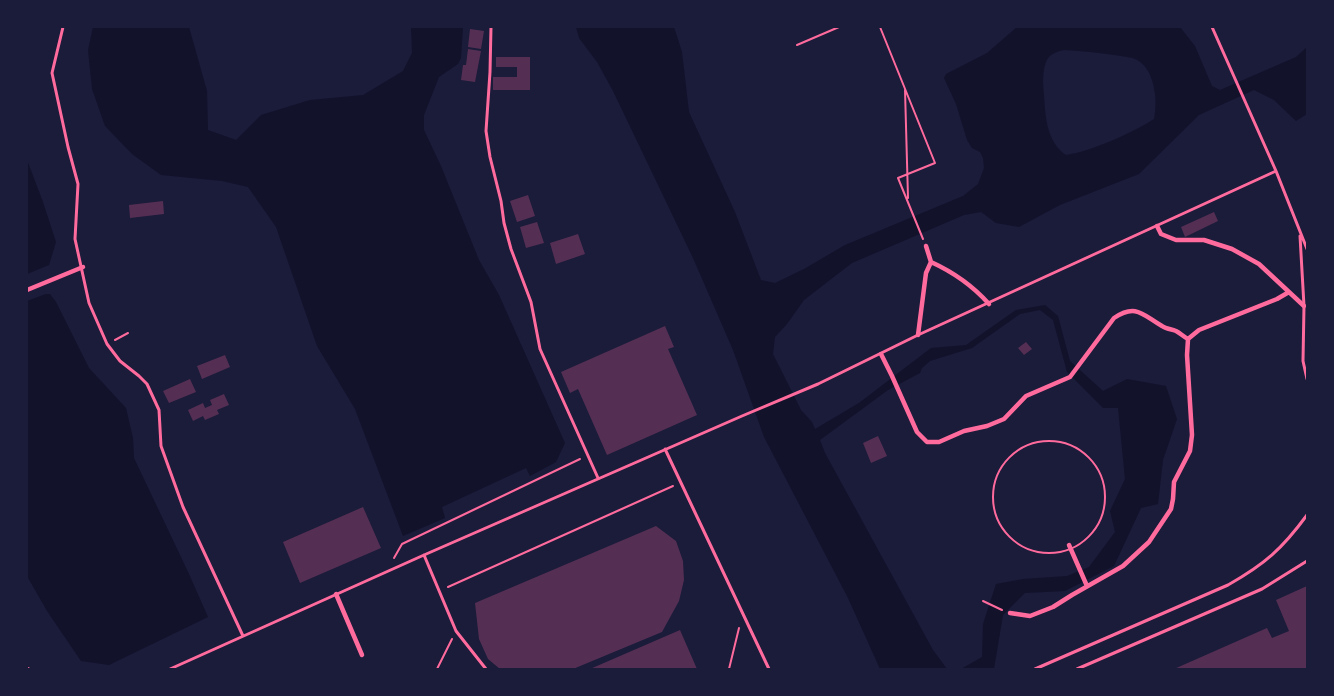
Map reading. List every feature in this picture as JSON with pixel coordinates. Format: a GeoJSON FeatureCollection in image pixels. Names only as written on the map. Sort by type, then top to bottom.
{"type":"FeatureCollection","features":[{"type":"Feature","properties":{"kind":"street"},"geometry":{"type":"LineString","coordinates":[[1157,225],[1161,234],[1176,240],[1204,240],[1232,249],[1259,264],[1304,306]]}},
{"type":"Feature","properties":{"kind":"street"},"geometry":{"type":"LineString","coordinates":[[918,335],[926,273],[931,262],[926,246]]}},
{"type":"Feature","properties":{"kind":"street"},"geometry":{"type":"LineString","coordinates":[[931,262],[946,269],[979,292],[989,304]]}},
{"type":"Feature","properties":{"kind":"street"},"geometry":{"type":"LineString","coordinates":[[27,290],[82,267]]}},
{"type":"Feature","properties":{"kind":"street"},"geometry":{"type":"LineString","coordinates":[[1010,613],[1030,616],[1053,608],[1086,584],[1124,566],[1149,542],[1171,509],[1174,482],[1190,451],[1192,435],[1188,339],[1199,330],[1289,292]]}},
{"type":"Feature","properties":{"kind":"street"},"geometry":{"type":"LineString","coordinates":[[881,354],[917,432],[927,442],[939,442],[964,431],[987,426],[1004,419],[1026,396],[1070,377],[1114,318],[1122,313],[1131,310],[1141,312],[1188,339]]}},
{"type":"Feature","properties":{"kind":"street"},"geometry":{"type":"LineString","coordinates":[[1070,546],[1086,584]]}},
{"type":"Feature","properties":{"kind":"street"},"geometry":{"type":"LineString","coordinates":[[336,594],[362,655]]}},
{"type":"Feature","properties":{"kind":"lane"},"geometry":{"type":"LineString","coordinates":[[63,27],[52,73],[78,184],[75,239],[89,303],[107,344],[120,361],[147,384],[159,410],[162,446],[183,507],[243,636]]}},
{"type":"Feature","properties":{"kind":"lane"},"geometry":{"type":"LineString","coordinates":[[491,27],[486,131],[504,224],[531,302],[540,349],[598,478]]}},
{"type":"Feature","properties":{"kind":"lane"},"geometry":{"type":"LineString","coordinates":[[1212,27],[1276,171],[1307,249]]}},
{"type":"Feature","properties":{"kind":"lane"},"geometry":{"type":"LineString","coordinates":[[170,669],[598,478],[818,384],[918,335],[1276,171]]}},
{"type":"Feature","properties":{"kind":"lane"},"geometry":{"type":"LineString","coordinates":[[1300,231],[1304,306],[1303,361],[1307,379]]}},
{"type":"Feature","properties":{"kind":"lane"},"geometry":{"type":"LineString","coordinates":[[665,449],[769,669]]}},
{"type":"Feature","properties":{"kind":"lane"},"geometry":{"type":"LineString","coordinates":[[1035,669],[1228,585],[1272,556],[1292,536],[1307,515]]}},
{"type":"Feature","properties":{"kind":"lane"},"geometry":{"type":"LineString","coordinates":[[424,555],[456,631],[486,669]]}},
{"type":"Feature","properties":{"kind":"lane"},"geometry":{"type":"LineString","coordinates":[[1077,669],[1262,589],[1307,561]]}},
{"type":"Feature","properties":{"kind":"path"},"geometry":{"type":"LineString","coordinates":[[797,45],[839,27]]}},
{"type":"Feature","properties":{"kind":"path"},"geometry":{"type":"LineString","coordinates":[[880,27],[935,163],[898,178],[926,246]]}},
{"type":"Feature","properties":{"kind":"path"},"geometry":{"type":"LineString","coordinates":[[904,87],[908,200]]}},
{"type":"Feature","properties":{"kind":"path"},"geometry":{"type":"LineString","coordinates":[[107,344],[128,333]]}},
{"type":"Feature","properties":{"kind":"path"},"geometry":{"type":"LineString","coordinates":[[1040,442],[1070,445],[1084,453],[1095,464],[1102,478],[1105,494],[1104,509],[1098,524],[1089,537],[1077,546],[1070,546],[1064,551],[1049,554],[1035,552],[1009,538],[997,519],[993,497],[995,482],[1001,468],[1011,456],[1024,447],[1040,442]]}},
{"type":"Feature","properties":{"kind":"path"},"geometry":{"type":"LineString","coordinates":[[387,572],[402,544],[588,455]]}},
{"type":"Feature","properties":{"kind":"path"},"geometry":{"type":"LineString","coordinates":[[440,591],[681,482]]}},
{"type":"Feature","properties":{"kind":"path"},"geometry":{"type":"LineString","coordinates":[[983,601],[1010,613]]}},
{"type":"Feature","properties":{"kind":"path"},"geometry":{"type":"LineString","coordinates":[[729,669],[743,613]]}},
{"type":"Feature","properties":{"kind":"path"},"geometry":{"type":"LineString","coordinates":[[437,669],[456,631]]}},
{"type":"Feature","properties":{"kind":"shaded area"},"geometry":{"type":"Polygon","coordinates":[[[93,27],[189,27],[207,91],[208,130],[236,140],[261,115],[310,100],[363,95],[403,71],[412,53],[411,27],[463,27],[461,58],[458,64],[439,77],[424,115],[424,130],[479,260],[499,295],[565,443],[556,462],[530,476],[526,468],[442,507],[445,518],[403,536],[355,409],[317,346],[276,227],[248,187],[222,181],[161,175],[132,154],[105,126],[92,89],[88,50],[93,27]]]}},
{"type":"Feature","properties":{"kind":"shaded area"},"geometry":{"type":"Polygon","coordinates":[[[576,27],[674,27],[682,52],[689,112],[735,212],[761,280],[775,283],[845,245],[963,196],[978,184],[984,168],[983,158],[967,140],[956,104],[944,78],[946,74],[987,53],[1017,27],[1180,27],[1195,46],[1212,86],[1220,90],[1296,57],[1307,47],[1307,114],[1296,121],[1274,100],[1254,90],[1199,115],[1139,174],[1060,205],[1019,227],[996,223],[981,212],[964,215],[852,263],[804,300],[775,337],[773,354],[801,410],[815,429],[859,403],[931,348],[966,345],[1016,310],[1045,305],[1058,316],[1070,361],[1103,391],[1127,379],[1166,386],[1177,419],[1163,460],[1158,504],[1141,508],[1114,566],[1065,591],[1025,593],[1003,615],[994,669],[961,669],[982,657],[983,624],[996,584],[1023,579],[1067,576],[1089,567],[1115,532],[1110,511],[1125,479],[1118,408],[1103,408],[1067,372],[1053,320],[1040,310],[1020,314],[972,348],[930,361],[920,373],[888,390],[820,440],[933,650],[947,669],[880,669],[848,598],[764,437],[733,350],[693,258],[613,91],[597,62],[579,38],[576,27]],[[1064,50],[1047,59],[1043,74],[1043,87],[1048,128],[1055,144],[1066,155],[1099,146],[1154,119],[1155,94],[1151,77],[1142,63],[1130,57],[1064,50]]]}},
{"type":"Feature","properties":{"kind":"shaded area"},"geometry":{"type":"Polygon","coordinates":[[[27,160],[56,242],[49,265],[27,274],[27,160]]]}},
{"type":"Feature","properties":{"kind":"shaded area"},"geometry":{"type":"Polygon","coordinates":[[[50,294],[56,302],[89,368],[126,408],[133,438],[134,458],[208,617],[109,665],[81,661],[47,611],[27,576],[27,301],[50,294]]]}},
{"type":"Feature","properties":{"kind":"building"},"geometry":{"type":"Polygon","coordinates":[[[470,29],[484,31],[481,49],[468,47],[470,29]]]}},
{"type":"Feature","properties":{"kind":"building"},"geometry":{"type":"Polygon","coordinates":[[[468,49],[481,51],[475,82],[461,80],[468,49]]]}},
{"type":"Feature","properties":{"kind":"building"},"geometry":{"type":"Polygon","coordinates":[[[496,57],[530,57],[530,90],[493,90],[493,77],[517,77],[517,67],[496,67],[496,57]]]}},
{"type":"Feature","properties":{"kind":"building"},"geometry":{"type":"Polygon","coordinates":[[[528,195],[535,216],[517,222],[510,201],[528,195]]]}},
{"type":"Feature","properties":{"kind":"building"},"geometry":{"type":"Polygon","coordinates":[[[163,201],[164,214],[130,218],[129,205],[163,201]]]}},
{"type":"Feature","properties":{"kind":"building"},"geometry":{"type":"Polygon","coordinates":[[[1214,212],[1218,221],[1185,237],[1181,227],[1214,212]]]}},
{"type":"Feature","properties":{"kind":"building"},"geometry":{"type":"Polygon","coordinates":[[[537,222],[544,243],[526,248],[520,227],[537,222]]]}},
{"type":"Feature","properties":{"kind":"building"},"geometry":{"type":"Polygon","coordinates":[[[578,234],[585,254],[556,264],[550,243],[578,234]]]}},
{"type":"Feature","properties":{"kind":"building"},"geometry":{"type":"Polygon","coordinates":[[[665,326],[674,347],[668,349],[697,415],[607,455],[578,389],[570,393],[561,372],[665,326]]]}},
{"type":"Feature","properties":{"kind":"building"},"geometry":{"type":"Polygon","coordinates":[[[1026,342],[1032,349],[1024,355],[1018,348],[1026,342]]]}},
{"type":"Feature","properties":{"kind":"building"},"geometry":{"type":"Polygon","coordinates":[[[225,355],[230,367],[202,379],[197,366],[225,355]]]}},
{"type":"Feature","properties":{"kind":"building"},"geometry":{"type":"Polygon","coordinates":[[[190,379],[196,392],[169,403],[163,391],[190,379]]]}},
{"type":"Feature","properties":{"kind":"building"},"geometry":{"type":"Polygon","coordinates":[[[224,394],[229,405],[217,410],[219,414],[205,420],[203,416],[193,421],[188,410],[203,403],[205,408],[212,405],[210,400],[224,394]]]}},
{"type":"Feature","properties":{"kind":"building"},"geometry":{"type":"Polygon","coordinates":[[[878,436],[887,456],[871,463],[863,443],[878,436]]]}},
{"type":"Feature","properties":{"kind":"building"},"geometry":{"type":"Polygon","coordinates":[[[363,507],[381,548],[300,583],[283,542],[363,507]]]}},
{"type":"Feature","properties":{"kind":"building"},"geometry":{"type":"Polygon","coordinates":[[[656,526],[676,541],[683,561],[684,580],[679,601],[662,632],[573,669],[500,669],[488,659],[479,639],[475,603],[656,526]]]}},
{"type":"Feature","properties":{"kind":"building"},"geometry":{"type":"Polygon","coordinates":[[[1307,586],[1307,669],[1174,669],[1267,628],[1272,638],[1289,631],[1276,600],[1307,586]]]}},
{"type":"Feature","properties":{"kind":"building"},"geometry":{"type":"Polygon","coordinates":[[[680,630],[697,669],[590,669],[680,630]]]}}]}
